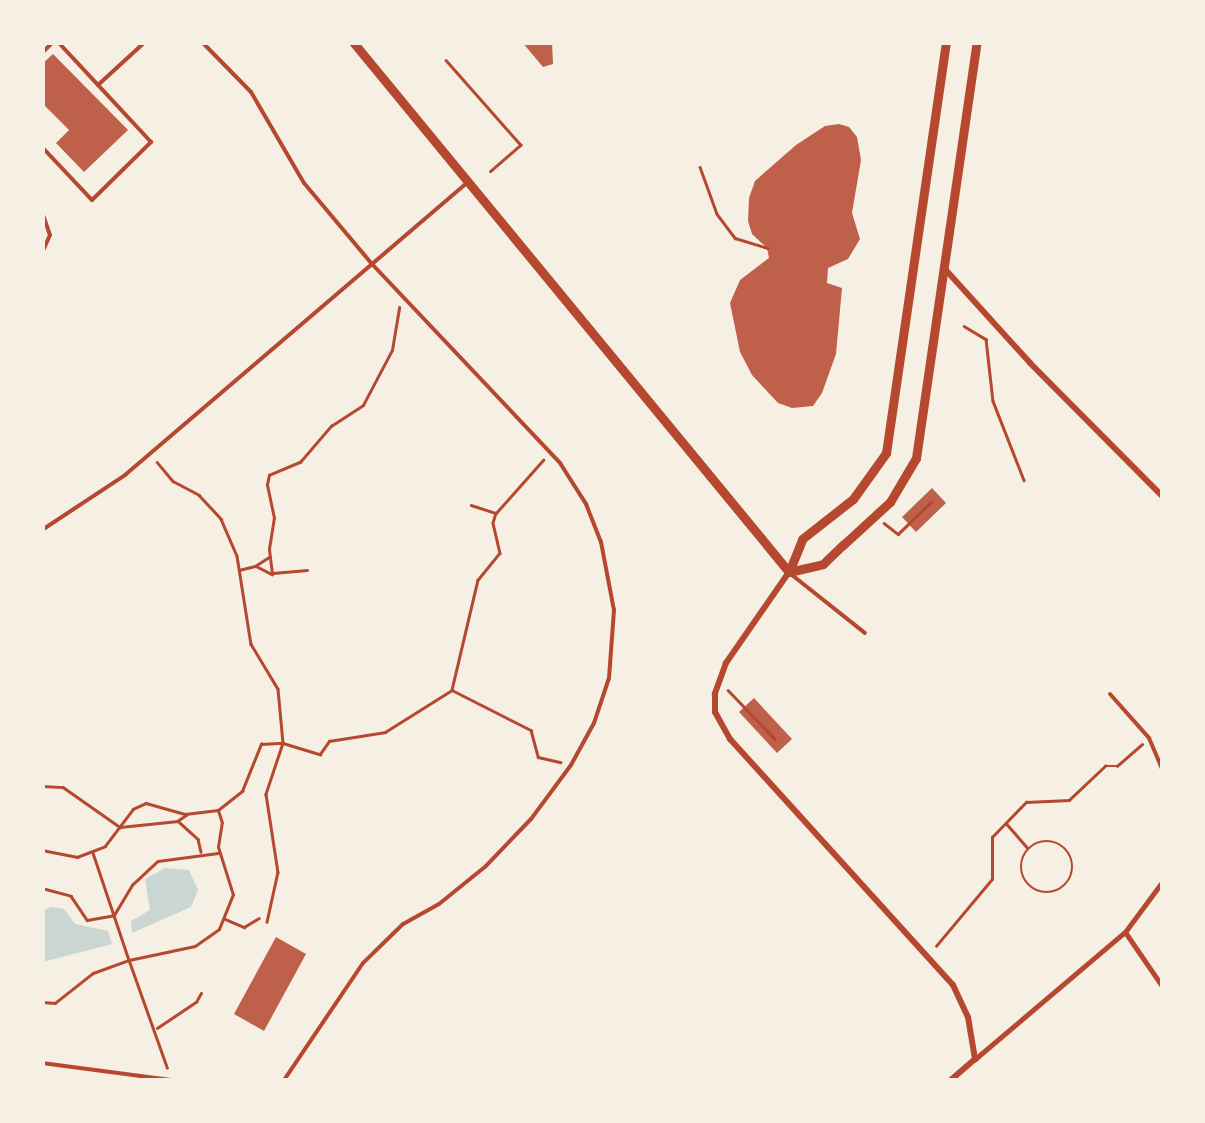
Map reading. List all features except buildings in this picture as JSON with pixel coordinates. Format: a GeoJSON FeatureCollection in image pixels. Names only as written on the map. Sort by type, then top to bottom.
{"type":"FeatureCollection","features":[{"type":"Feature","properties":{"kind":"main road"},"geometry":{"type":"LineString","coordinates":[[353,42],[789,572]]}},
{"type":"Feature","properties":{"kind":"main road"},"geometry":{"type":"LineString","coordinates":[[789,572],[802,539],[861,491],[886,453],[946,42]]}},
{"type":"Feature","properties":{"kind":"main road"},"geometry":{"type":"LineString","coordinates":[[789,572],[822,564],[900,489],[916,458],[977,42]]}},
{"type":"Feature","properties":{"kind":"street"},"geometry":{"type":"LineString","coordinates":[[944,268],[1030,363],[1162,496]]}},
{"type":"Feature","properties":{"kind":"street"},"geometry":{"type":"LineString","coordinates":[[789,572],[742,635],[718,679],[715,712],[730,739],[928,955],[962,1000],[975,1058]]}},
{"type":"Feature","properties":{"kind":"street"},"geometry":{"type":"LineString","coordinates":[[951,1080],[1125,932],[1162,882]]}},
{"type":"Feature","properties":{"kind":"street"},"geometry":{"type":"LineString","coordinates":[[1125,932],[1161,984]]}},
{"type":"Feature","properties":{"kind":"lane"},"geometry":{"type":"LineString","coordinates":[[42,53],[55,42],[151,142],[92,200],[42,147]]}},
{"type":"Feature","properties":{"kind":"lane"},"geometry":{"type":"LineString","coordinates":[[98,85],[146,42]]}},
{"type":"Feature","properties":{"kind":"lane"},"geometry":{"type":"LineString","coordinates":[[202,42],[251,92],[304,183],[372,264],[550,452],[575,484],[607,563],[614,610],[609,678],[594,723],[571,764],[531,819],[486,866],[451,895],[403,924],[363,963],[284,1080]]}},
{"type":"Feature","properties":{"kind":"lane"},"geometry":{"type":"LineString","coordinates":[[42,530],[90,501],[151,452],[468,182]]}},
{"type":"Feature","properties":{"kind":"lane"},"geometry":{"type":"LineString","coordinates":[[42,212],[50,235],[42,252]]}},
{"type":"Feature","properties":{"kind":"lane"},"geometry":{"type":"LineString","coordinates":[[789,572],[865,632]]}},
{"type":"Feature","properties":{"kind":"lane"},"geometry":{"type":"LineString","coordinates":[[1110,694],[1149,738],[1162,768]]}},
{"type":"Feature","properties":{"kind":"lane"},"geometry":{"type":"LineString","coordinates":[[42,1064],[171,1080]]}},
{"type":"Feature","properties":{"kind":"path"},"geometry":{"type":"LineString","coordinates":[[446,60],[521,145],[491,171]]}},
{"type":"Feature","properties":{"kind":"path"},"geometry":{"type":"LineString","coordinates":[[700,167],[717,214],[736,238],[767,248]]}},
{"type":"Feature","properties":{"kind":"path"},"geometry":{"type":"LineString","coordinates":[[272,574],[274,518],[267,485],[269,475],[312,453],[332,426],[363,404],[381,378],[392,350],[398,310],[406,299]]}},
{"type":"Feature","properties":{"kind":"path"},"geometry":{"type":"LineString","coordinates":[[964,326],[986,339],[993,401],[1024,480]]}},
{"type":"Feature","properties":{"kind":"path"},"geometry":{"type":"LineString","coordinates":[[151,452],[164,472],[199,495],[221,519],[239,570],[251,644],[278,689],[283,743],[266,794],[278,872],[267,922]]}},
{"type":"Feature","properties":{"kind":"path"},"geometry":{"type":"LineString","coordinates":[[42,850],[77,856],[105,846],[133,809],[146,803],[188,814],[218,810],[242,791],[262,744],[283,743],[320,754],[329,740],[385,732],[452,690],[478,580],[500,553],[493,522],[496,513],[550,452]]}},
{"type":"Feature","properties":{"kind":"path"},"geometry":{"type":"LineString","coordinates":[[875,516],[898,534],[931,502]]}},
{"type":"Feature","properties":{"kind":"path"},"geometry":{"type":"LineString","coordinates":[[472,505],[496,513]]}},
{"type":"Feature","properties":{"kind":"path"},"geometry":{"type":"LineString","coordinates":[[239,570],[270,557]]}},
{"type":"Feature","properties":{"kind":"path"},"geometry":{"type":"LineString","coordinates":[[256,566],[272,574],[307,570]]}},
{"type":"Feature","properties":{"kind":"path"},"geometry":{"type":"LineString","coordinates":[[718,679],[775,739]]}},
{"type":"Feature","properties":{"kind":"path"},"geometry":{"type":"LineString","coordinates":[[452,690],[531,730],[538,757],[571,764]]}},
{"type":"Feature","properties":{"kind":"path"},"geometry":{"type":"LineString","coordinates":[[928,955],[992,878],[992,837],[1026,802],[1069,800],[1105,766],[1117,766],[1149,738]]}},
{"type":"Feature","properties":{"kind":"path"},"geometry":{"type":"LineString","coordinates":[[42,786],[63,787],[120,827],[178,821],[188,814]]}},
{"type":"Feature","properties":{"kind":"path"},"geometry":{"type":"LineString","coordinates":[[42,1002],[55,1002],[93,972],[208,940],[224,919],[233,895],[220,853],[222,823],[218,810]]}},
{"type":"Feature","properties":{"kind":"path"},"geometry":{"type":"LineString","coordinates":[[178,821],[198,839],[202,854]]}},
{"type":"Feature","properties":{"kind":"path"},"geometry":{"type":"LineString","coordinates":[[1006,823],[1028,848]]}},
{"type":"Feature","properties":{"kind":"path"},"geometry":{"type":"LineString","coordinates":[[1052,840],[1067,849],[1074,866],[1068,882],[1054,892],[1030,887],[1021,872],[1028,848],[1052,840]]}},
{"type":"Feature","properties":{"kind":"path"},"geometry":{"type":"LineString","coordinates":[[93,851],[171,1080]]}},
{"type":"Feature","properties":{"kind":"path"},"geometry":{"type":"LineString","coordinates":[[42,888],[72,896],[87,920],[114,915],[132,885],[158,862],[220,853]]}},
{"type":"Feature","properties":{"kind":"path"},"geometry":{"type":"LineString","coordinates":[[224,919],[244,928],[259,918]]}},
{"type":"Feature","properties":{"kind":"path"},"geometry":{"type":"LineString","coordinates":[[156,1028],[196,1002],[201,993]]}},
{"type":"Feature","properties":{"kind":"shaded area"},"geometry":{"type":"Polygon","coordinates":[[[165,868],[189,870],[198,890],[191,907],[132,933],[131,921],[150,910],[145,879],[165,868]]]}},
{"type":"Feature","properties":{"kind":"shaded area"},"geometry":{"type":"Polygon","coordinates":[[[64,909],[75,924],[108,931],[112,944],[43,962],[43,910],[64,909]]]}}]}
